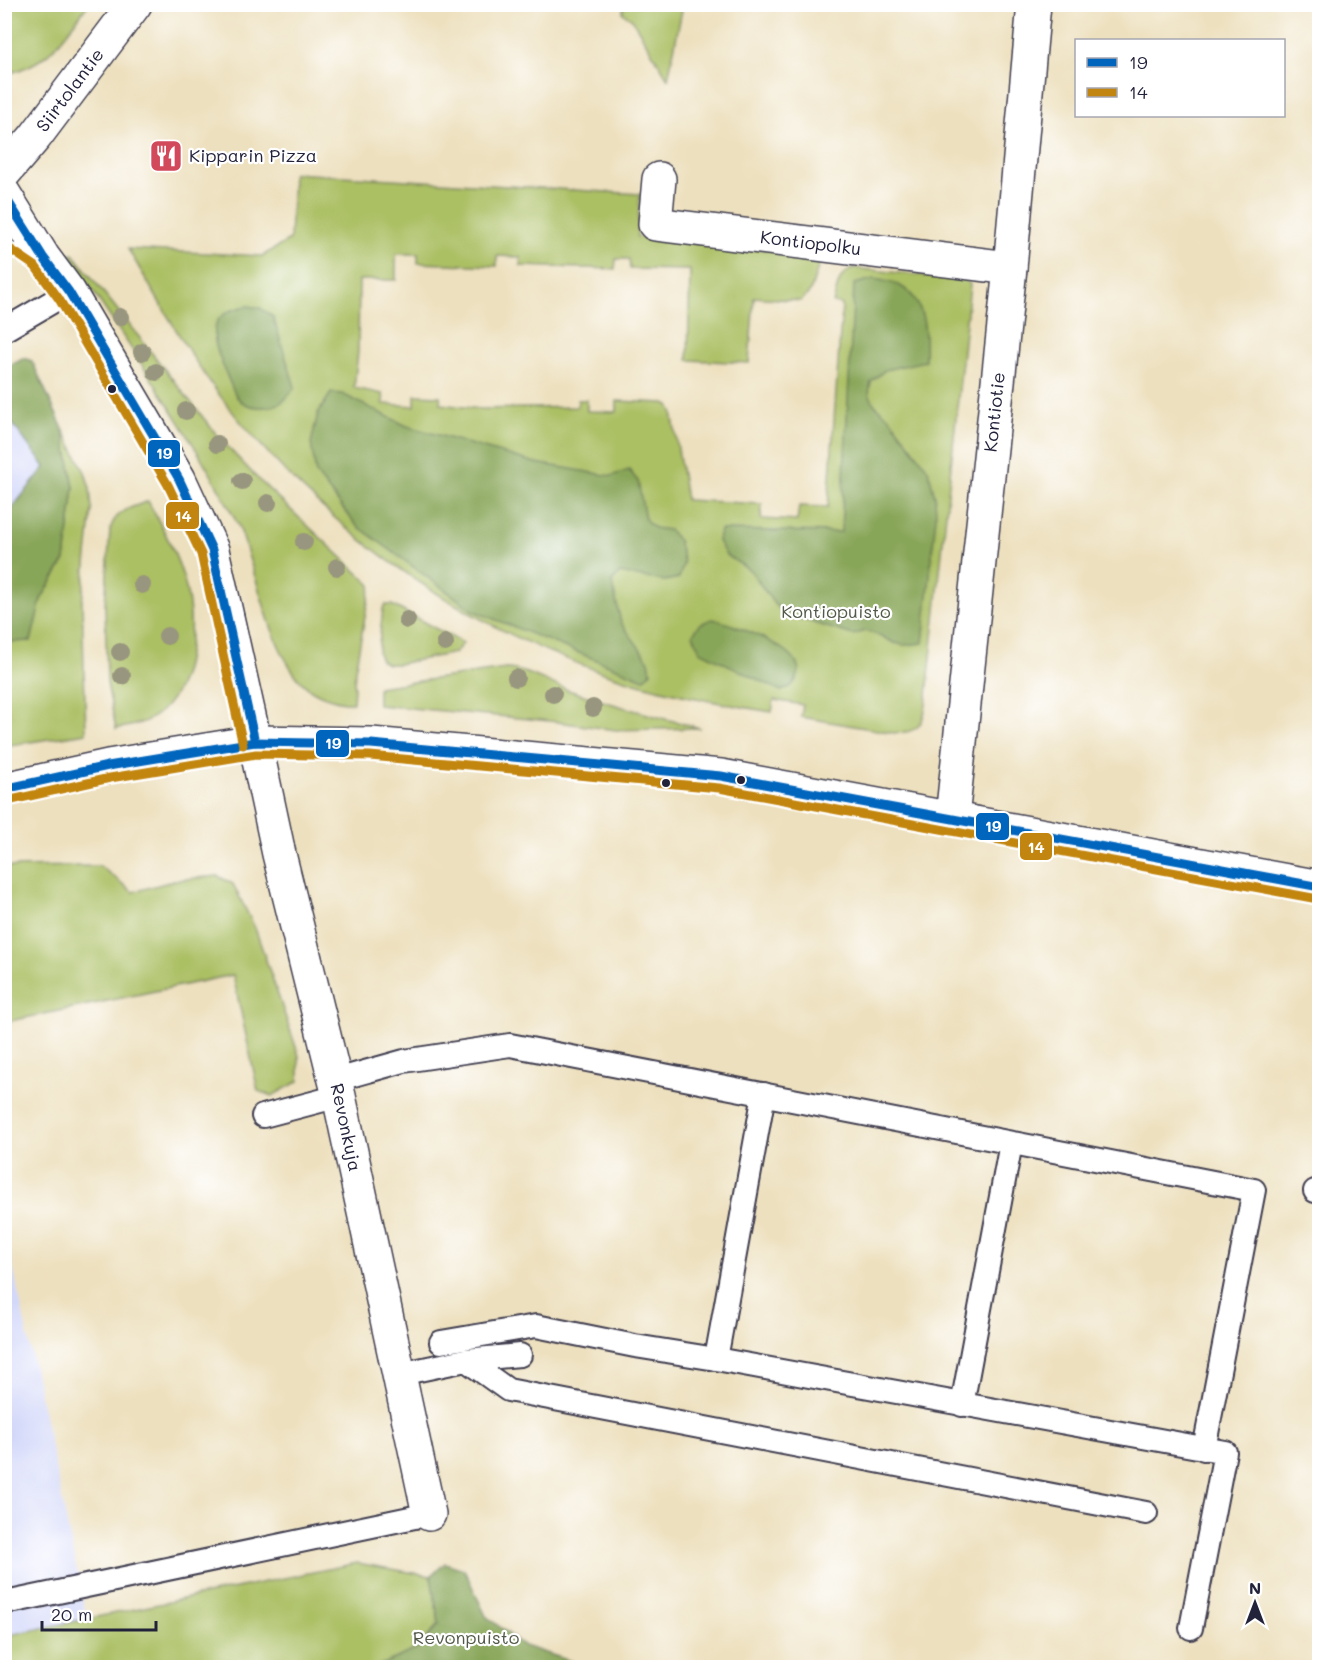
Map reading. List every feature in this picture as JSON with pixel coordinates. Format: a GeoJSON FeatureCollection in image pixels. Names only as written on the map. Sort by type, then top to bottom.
{"type":"FeatureCollection","features":[{"type":"Feature","properties":{"kind":"street","name":"Siirtolantie"},"geometry":{"type":"LineString","coordinates":[[4,172],[20,140],[135,4]]}},
{"type":"Feature","properties":{"kind":"street","name":"Kontiotie"},"geometry":{"type":"LineString","coordinates":[[952,818],[1010,268],[1034,4]]}},
{"type":"Feature","properties":{"kind":"street","name":"Kontiopolku"},"geometry":{"type":"LineString","coordinates":[[659,179],[655,224],[1010,268]]}},
{"type":"Feature","properties":{"kind":"street"},"geometry":{"type":"LineString","coordinates":[[4,194],[43,257]]}},
{"type":"Feature","properties":{"kind":"street"},"geometry":{"type":"LineString","coordinates":[[4,230],[43,257]]}},
{"type":"Feature","properties":{"kind":"street","name":"Revonkuja"},"geometry":{"type":"LineString","coordinates":[[43,257],[69,292],[179,479],[212,550],[279,854],[337,1088],[429,1514]]}},
{"type":"Feature","properties":{"kind":"street"},"geometry":{"type":"LineString","coordinates":[[4,789],[108,766],[255,742],[371,744],[721,776],[1320,887]]}},
{"type":"Feature","properties":{"kind":"lane"},"geometry":{"type":"LineString","coordinates":[[4,330],[69,292]]}},
{"type":"Feature","properties":{"kind":"lane"},"geometry":{"type":"LineString","coordinates":[[263,1116],[404,1061],[510,1045],[1254,1190],[1204,1449]]}},
{"type":"Feature","properties":{"kind":"lane"},"geometry":{"type":"LineString","coordinates":[[716,1359],[764,1094]]}},
{"type":"Feature","properties":{"kind":"lane"},"geometry":{"type":"LineString","coordinates":[[962,1405],[1011,1143]]}},
{"type":"Feature","properties":{"kind":"lane"},"geometry":{"type":"LineString","coordinates":[[441,1342],[536,1326],[635,1346],[1225,1452],[1191,1628]]}},
{"type":"Feature","properties":{"kind":"lane"},"geometry":{"type":"LineString","coordinates":[[399,1374],[466,1360],[520,1355]]}},
{"type":"Feature","properties":{"kind":"lane"},"geometry":{"type":"LineString","coordinates":[[466,1360],[508,1390],[1146,1513]]}},
{"type":"Feature","properties":{"kind":"lane"},"geometry":{"type":"LineString","coordinates":[[15,1601],[429,1514]]}},
{"type":"Feature","properties":{"kind":"shaded area"},"geometry":{"type":"Polygon","coordinates":[[[5,414],[45,467],[5,517],[5,414]]]}},
{"type":"Feature","properties":{"kind":"shaded area"},"geometry":{"type":"Polygon","coordinates":[[[4,1224],[87,1619],[5,1636],[4,1636],[4,1224]]]}},
{"type":"Feature","properties":{"kind":"green space"},"geometry":{"type":"Polygon","coordinates":[[[5,4],[88,5],[62,39],[44,57],[20,70],[5,74],[5,4]]]}},
{"type":"Feature","properties":{"kind":"green space"},"geometry":{"type":"Polygon","coordinates":[[[623,5],[683,5],[668,79],[632,19],[623,13],[623,5]]]}},
{"type":"Feature","properties":{"kind":"green space","name":"Kontiopuisto"},"geometry":{"type":"Polygon","coordinates":[[[293,173],[640,194],[637,237],[822,255],[810,292],[801,301],[754,297],[749,363],[688,360],[690,270],[630,269],[629,259],[616,259],[615,269],[521,266],[520,257],[497,256],[497,266],[418,263],[418,254],[396,254],[396,280],[359,280],[358,352],[354,388],[383,394],[384,404],[415,406],[415,395],[440,396],[441,404],[480,409],[577,407],[578,400],[587,400],[587,411],[617,412],[617,401],[665,403],[672,411],[686,500],[762,504],[761,519],[797,521],[799,506],[828,507],[842,305],[833,303],[839,282],[844,274],[854,268],[965,280],[970,284],[926,705],[920,724],[908,732],[894,733],[801,717],[803,705],[774,700],[772,712],[751,709],[666,691],[604,673],[555,655],[461,608],[417,581],[334,517],[296,482],[224,401],[191,355],[128,249],[262,256],[290,240],[293,173]]]}},
{"type":"Feature","properties":{"kind":"green space"},"geometry":{"type":"Polygon","coordinates":[[[73,254],[221,440],[260,481],[371,585],[355,670],[353,703],[330,698],[308,688],[288,664],[268,618],[238,525],[218,486],[178,419],[69,255],[73,254]]]}},
{"type":"Feature","properties":{"kind":"green space"},"geometry":{"type":"Polygon","coordinates":[[[874,279],[896,284],[910,293],[921,310],[925,331],[925,361],[885,370],[871,382],[869,393],[874,404],[890,418],[928,469],[935,496],[936,516],[923,643],[905,645],[865,631],[853,635],[788,615],[774,604],[751,571],[726,555],[718,541],[720,530],[841,532],[854,284],[874,279]]]}},
{"type":"Feature","properties":{"kind":"green space"},"geometry":{"type":"Polygon","coordinates":[[[248,306],[260,308],[273,317],[295,387],[285,400],[272,406],[253,406],[237,397],[216,346],[215,332],[219,319],[229,311],[248,306]]]}},
{"type":"Feature","properties":{"kind":"green space"},"geometry":{"type":"Polygon","coordinates":[[[25,358],[32,361],[63,429],[74,487],[65,560],[41,599],[31,641],[5,642],[5,517],[45,467],[5,414],[5,367],[25,358]]]}},
{"type":"Feature","properties":{"kind":"green space"},"geometry":{"type":"Polygon","coordinates":[[[331,393],[342,394],[407,426],[536,463],[611,476],[629,470],[638,481],[645,519],[654,528],[669,530],[678,540],[684,563],[679,578],[665,581],[620,573],[612,582],[621,623],[649,661],[651,672],[644,679],[474,611],[356,525],[316,474],[311,443],[318,413],[331,393]]]}},
{"type":"Feature","properties":{"kind":"green space"},"geometry":{"type":"Polygon","coordinates":[[[63,429],[85,472],[92,509],[82,602],[86,733],[5,746],[5,642],[31,641],[41,599],[65,560],[74,487],[63,429]]]}},
{"type":"Feature","properties":{"kind":"green space"},"geometry":{"type":"Polygon","coordinates":[[[148,501],[173,550],[184,580],[190,615],[188,654],[184,672],[168,704],[146,721],[116,729],[107,683],[105,605],[110,530],[120,514],[148,501]]]}},
{"type":"Feature","properties":{"kind":"green space"},"geometry":{"type":"Polygon","coordinates":[[[385,605],[392,605],[463,643],[455,653],[387,664],[381,660],[378,653],[385,605]]]}},
{"type":"Feature","properties":{"kind":"green space"},"geometry":{"type":"Polygon","coordinates":[[[712,619],[750,632],[780,647],[798,666],[798,675],[794,683],[781,691],[700,651],[693,634],[700,624],[712,619]]]}},
{"type":"Feature","properties":{"kind":"green space"},"geometry":{"type":"Polygon","coordinates":[[[505,669],[522,671],[587,696],[700,728],[616,730],[550,721],[378,705],[378,687],[505,669]]]}},
{"type":"Feature","properties":{"kind":"green space"},"geometry":{"type":"Polygon","coordinates":[[[100,866],[133,892],[176,880],[218,876],[233,884],[255,928],[299,1056],[299,1081],[272,1096],[258,1091],[233,975],[5,1022],[5,867],[100,866]]]}},
{"type":"Feature","properties":{"kind":"green space"},"geometry":{"type":"Polygon","coordinates":[[[357,1563],[431,1576],[439,1623],[419,1648],[376,1668],[5,1667],[4,1636],[357,1563]]]}},
{"type":"Feature","properties":{"kind":"green space","name":"Revonpuisto"},"geometry":{"type":"Polygon","coordinates":[[[445,1563],[464,1569],[486,1616],[524,1646],[583,1665],[608,1667],[376,1667],[419,1648],[439,1624],[431,1576],[445,1563]]]}},
{"type":"Feature","properties":{"kind":"transit line","name":"19"},"geometry":{"type":"LineString","coordinates":[[4,195],[43,257],[69,292],[179,479],[212,550],[255,742]]}},
{"type":"Feature","properties":{"kind":"transit line","name":"14"},"geometry":{"type":"LineString","coordinates":[[4,245],[35,266],[59,299],[168,485],[201,554],[243,745]]}},
{"type":"Feature","properties":{"kind":"transit line","name":"19"},"geometry":{"type":"LineString","coordinates":[[4,789],[108,766],[255,742],[371,744],[721,776],[1320,887]]}},
{"type":"Feature","properties":{"kind":"transit line","name":"14"},"geometry":{"type":"LineString","coordinates":[[7,801],[110,778],[256,754],[370,756],[719,788],[1318,899]]}},
{"type":"Feature","properties":{"kind":"place","name":"Kipparin Pizza"},"geometry":{"type":"Point","coordinates":[166,156]}}]}
